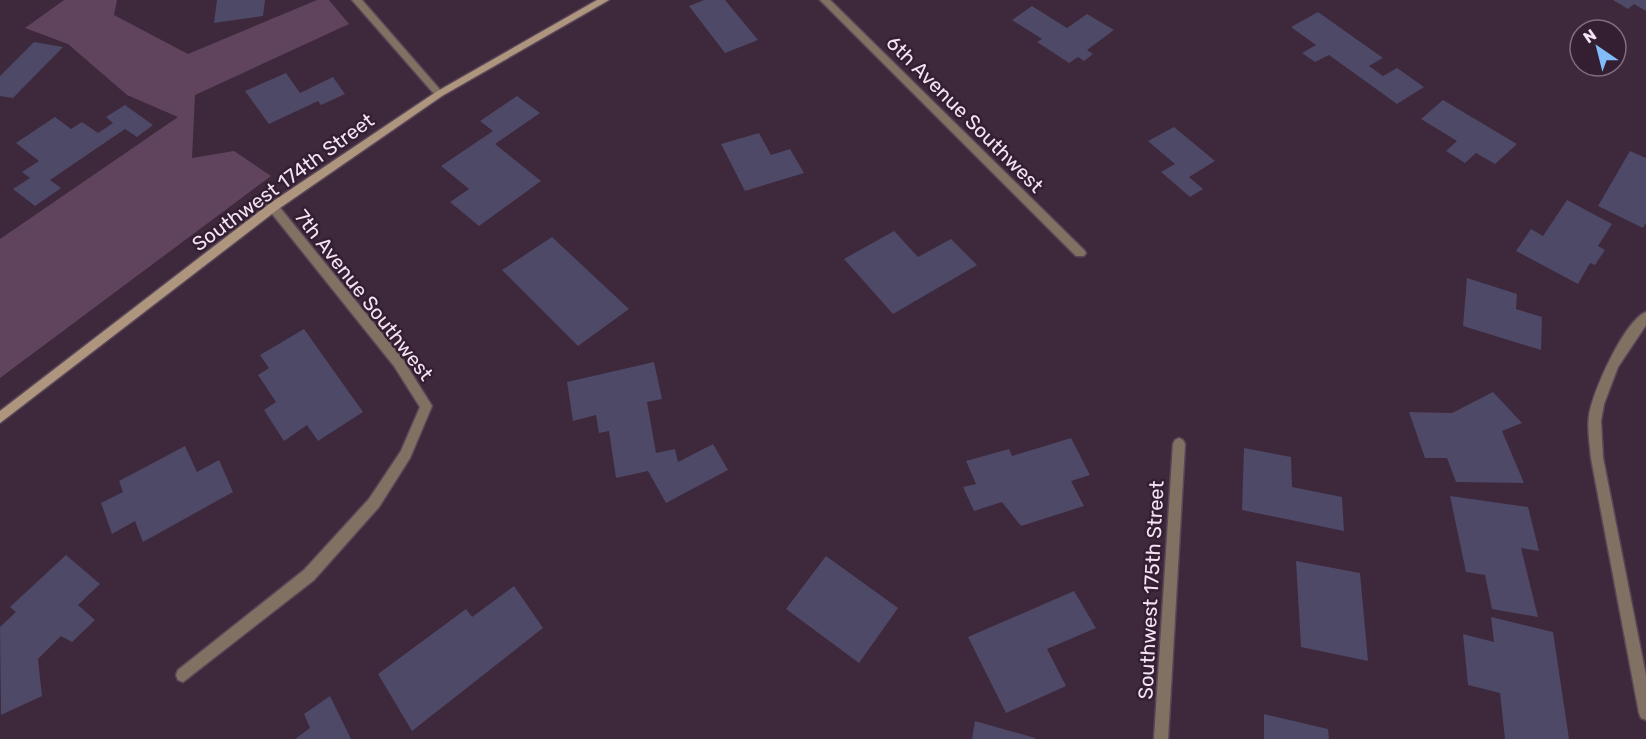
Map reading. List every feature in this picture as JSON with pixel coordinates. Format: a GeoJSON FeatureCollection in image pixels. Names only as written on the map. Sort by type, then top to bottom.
{"type":"FeatureCollection","features":[{"type":"Feature","properties":{"kind":"street"},"geometry":{"type":"LineString","coordinates":[[357,0],[439,94]]}},
{"type":"Feature","properties":{"kind":"street","name":"Southwest 174th Street"},"geometry":{"type":"LineString","coordinates":[[0,418],[273,207],[439,94],[604,0]]}},
{"type":"Feature","properties":{"kind":"street","name":"6th Avenue Southwest"},"geometry":{"type":"LineString","coordinates":[[825,0],[1080,253]]}},
{"type":"Feature","properties":{"kind":"street","name":"7th Avenue Southwest"},"geometry":{"type":"LineString","coordinates":[[183,675],[309,574],[374,503],[406,454],[426,406],[398,362],[273,207]]}},
{"type":"Feature","properties":{"kind":"street"},"geometry":{"type":"LineString","coordinates":[[1646,317],[1631,332],[1612,369],[1595,416],[1597,458],[1646,713]]}},
{"type":"Feature","properties":{"kind":"street","name":"Southwest 175th Street"},"geometry":{"type":"LineString","coordinates":[[1161,739],[1179,444]]}},
{"type":"Feature","properties":{"kind":"shaded area"},"geometry":{"type":"Polygon","coordinates":[[[64,0],[117,0],[114,15],[188,54],[317,0],[329,0],[349,24],[195,95],[192,158],[234,151],[271,176],[0,378],[0,239],[178,117],[127,95],[68,44],[25,28],[64,0]]]}},
{"type":"Feature","properties":{"kind":"building"},"geometry":{"type":"Polygon","coordinates":[[[217,0],[265,0],[263,16],[214,23],[217,0]]]}},
{"type":"Feature","properties":{"kind":"building"},"geometry":{"type":"Polygon","coordinates":[[[704,0],[725,0],[758,40],[725,53],[689,6],[704,0]]]}},
{"type":"Feature","properties":{"kind":"building"},"geometry":{"type":"Polygon","coordinates":[[[1613,0],[1646,0],[1646,11],[1634,4],[1628,9],[1613,0]]]}},
{"type":"Feature","properties":{"kind":"building"},"geometry":{"type":"Polygon","coordinates":[[[1032,6],[1067,28],[1087,14],[1114,30],[1087,50],[1093,54],[1084,61],[1078,57],[1069,63],[1037,42],[1042,39],[1012,20],[1032,6]]]}},
{"type":"Feature","properties":{"kind":"building"},"geometry":{"type":"Polygon","coordinates":[[[1318,12],[1383,58],[1369,66],[1383,76],[1397,68],[1424,87],[1397,104],[1329,55],[1315,62],[1302,53],[1316,45],[1291,27],[1318,12]]]}},
{"type":"Feature","properties":{"kind":"building"},"geometry":{"type":"Polygon","coordinates":[[[34,42],[63,47],[13,98],[0,96],[0,76],[34,42]]]}},
{"type":"Feature","properties":{"kind":"building"},"geometry":{"type":"Polygon","coordinates":[[[286,73],[300,93],[333,77],[345,94],[321,105],[318,101],[269,124],[245,91],[286,73]]]}},
{"type":"Feature","properties":{"kind":"building"},"geometry":{"type":"Polygon","coordinates":[[[517,96],[540,113],[495,144],[541,181],[479,226],[450,202],[469,189],[441,166],[493,131],[480,121],[517,96]]]}},
{"type":"Feature","properties":{"kind":"building"},"geometry":{"type":"Polygon","coordinates":[[[1443,100],[1517,144],[1495,164],[1476,153],[1465,163],[1446,151],[1457,141],[1421,119],[1443,100]]]}},
{"type":"Feature","properties":{"kind":"building"},"geometry":{"type":"Polygon","coordinates":[[[125,105],[153,125],[137,137],[125,129],[50,180],[61,188],[35,206],[13,189],[30,178],[22,172],[39,161],[16,143],[55,117],[71,129],[82,122],[98,133],[113,123],[106,117],[125,105]]]}},
{"type":"Feature","properties":{"kind":"building"},"geometry":{"type":"Polygon","coordinates":[[[1174,127],[1215,161],[1189,177],[1203,189],[1190,197],[1161,172],[1175,164],[1148,141],[1174,127]]]}},
{"type":"Feature","properties":{"kind":"building"},"geometry":{"type":"Polygon","coordinates":[[[759,133],[771,155],[790,149],[804,173],[745,191],[721,144],[759,133]]]}},
{"type":"Feature","properties":{"kind":"building"},"geometry":{"type":"Polygon","coordinates":[[[1630,151],[1646,158],[1646,223],[1643,228],[1598,206],[1630,151]]]}},
{"type":"Feature","properties":{"kind":"building"},"geometry":{"type":"Polygon","coordinates":[[[1567,200],[1612,224],[1598,246],[1605,250],[1595,265],[1590,263],[1578,284],[1516,251],[1531,229],[1543,236],[1567,200]]]}},
{"type":"Feature","properties":{"kind":"building"},"geometry":{"type":"Polygon","coordinates":[[[894,231],[918,257],[951,239],[977,265],[893,314],[844,259],[894,231]]]}},
{"type":"Feature","properties":{"kind":"building"},"geometry":{"type":"Polygon","coordinates":[[[552,237],[629,309],[578,346],[502,270],[552,237]]]}},
{"type":"Feature","properties":{"kind":"building"},"geometry":{"type":"Polygon","coordinates":[[[1467,278],[1517,294],[1516,309],[1542,317],[1541,350],[1463,326],[1467,278]]]}},
{"type":"Feature","properties":{"kind":"building"},"geometry":{"type":"Polygon","coordinates":[[[304,329],[363,412],[318,441],[307,425],[284,441],[264,410],[276,402],[258,375],[269,368],[260,355],[304,329]]]}},
{"type":"Feature","properties":{"kind":"building"},"geometry":{"type":"Polygon","coordinates":[[[654,362],[662,399],[647,402],[656,453],[675,449],[678,462],[713,444],[728,470],[666,503],[648,471],[616,478],[609,431],[599,433],[596,415],[573,421],[567,382],[654,362]]]}},
{"type":"Feature","properties":{"kind":"building"},"geometry":{"type":"Polygon","coordinates":[[[1493,392],[1522,423],[1502,431],[1524,483],[1456,482],[1447,458],[1425,458],[1409,412],[1452,413],[1493,392]]]}},
{"type":"Feature","properties":{"kind":"building"},"geometry":{"type":"Polygon","coordinates":[[[1071,438],[1090,475],[1071,481],[1084,506],[1021,526],[1002,502],[974,511],[963,487],[976,484],[966,461],[1009,449],[1012,456],[1071,438]]]}},
{"type":"Feature","properties":{"kind":"building"},"geometry":{"type":"Polygon","coordinates":[[[185,446],[197,472],[219,460],[233,492],[143,542],[135,521],[112,534],[101,503],[123,492],[119,481],[185,446]]]}},
{"type":"Feature","properties":{"kind":"building"},"geometry":{"type":"Polygon","coordinates":[[[1244,448],[1291,457],[1292,487],[1342,497],[1344,531],[1242,510],[1244,448]]]}},
{"type":"Feature","properties":{"kind":"building"},"geometry":{"type":"Polygon","coordinates":[[[1450,496],[1528,507],[1539,551],[1521,548],[1538,617],[1492,609],[1485,575],[1466,572],[1450,496]]]}},
{"type":"Feature","properties":{"kind":"building"},"geometry":{"type":"Polygon","coordinates":[[[66,555],[100,584],[78,605],[95,620],[72,642],[61,636],[38,659],[42,696],[1,715],[0,627],[16,612],[10,607],[66,555]]]}},
{"type":"Feature","properties":{"kind":"building"},"geometry":{"type":"Polygon","coordinates":[[[826,556],[898,608],[859,663],[786,609],[826,556]]]}},
{"type":"Feature","properties":{"kind":"building"},"geometry":{"type":"Polygon","coordinates":[[[1296,561],[1360,573],[1368,661],[1301,647],[1296,561]]]}},
{"type":"Feature","properties":{"kind":"building"},"geometry":{"type":"Polygon","coordinates":[[[514,586],[543,628],[412,731],[378,674],[466,609],[472,617],[514,586]]]}},
{"type":"Feature","properties":{"kind":"building"},"geometry":{"type":"Polygon","coordinates":[[[1074,591],[1096,628],[1047,649],[1066,686],[1006,713],[968,637],[1074,591]]]}},
{"type":"Feature","properties":{"kind":"building"},"geometry":{"type":"Polygon","coordinates":[[[1491,617],[1553,632],[1569,739],[1505,739],[1500,693],[1468,685],[1463,634],[1494,642],[1491,617]]]}},
{"type":"Feature","properties":{"kind":"building"},"geometry":{"type":"Polygon","coordinates":[[[330,696],[351,739],[295,739],[310,728],[304,714],[330,696]]]}},
{"type":"Feature","properties":{"kind":"building"},"geometry":{"type":"Polygon","coordinates":[[[1264,714],[1328,729],[1329,739],[1264,739],[1264,714]]]}},
{"type":"Feature","properties":{"kind":"building"},"geometry":{"type":"Polygon","coordinates":[[[975,721],[1035,738],[1035,739],[972,739],[975,721]]]}}]}
